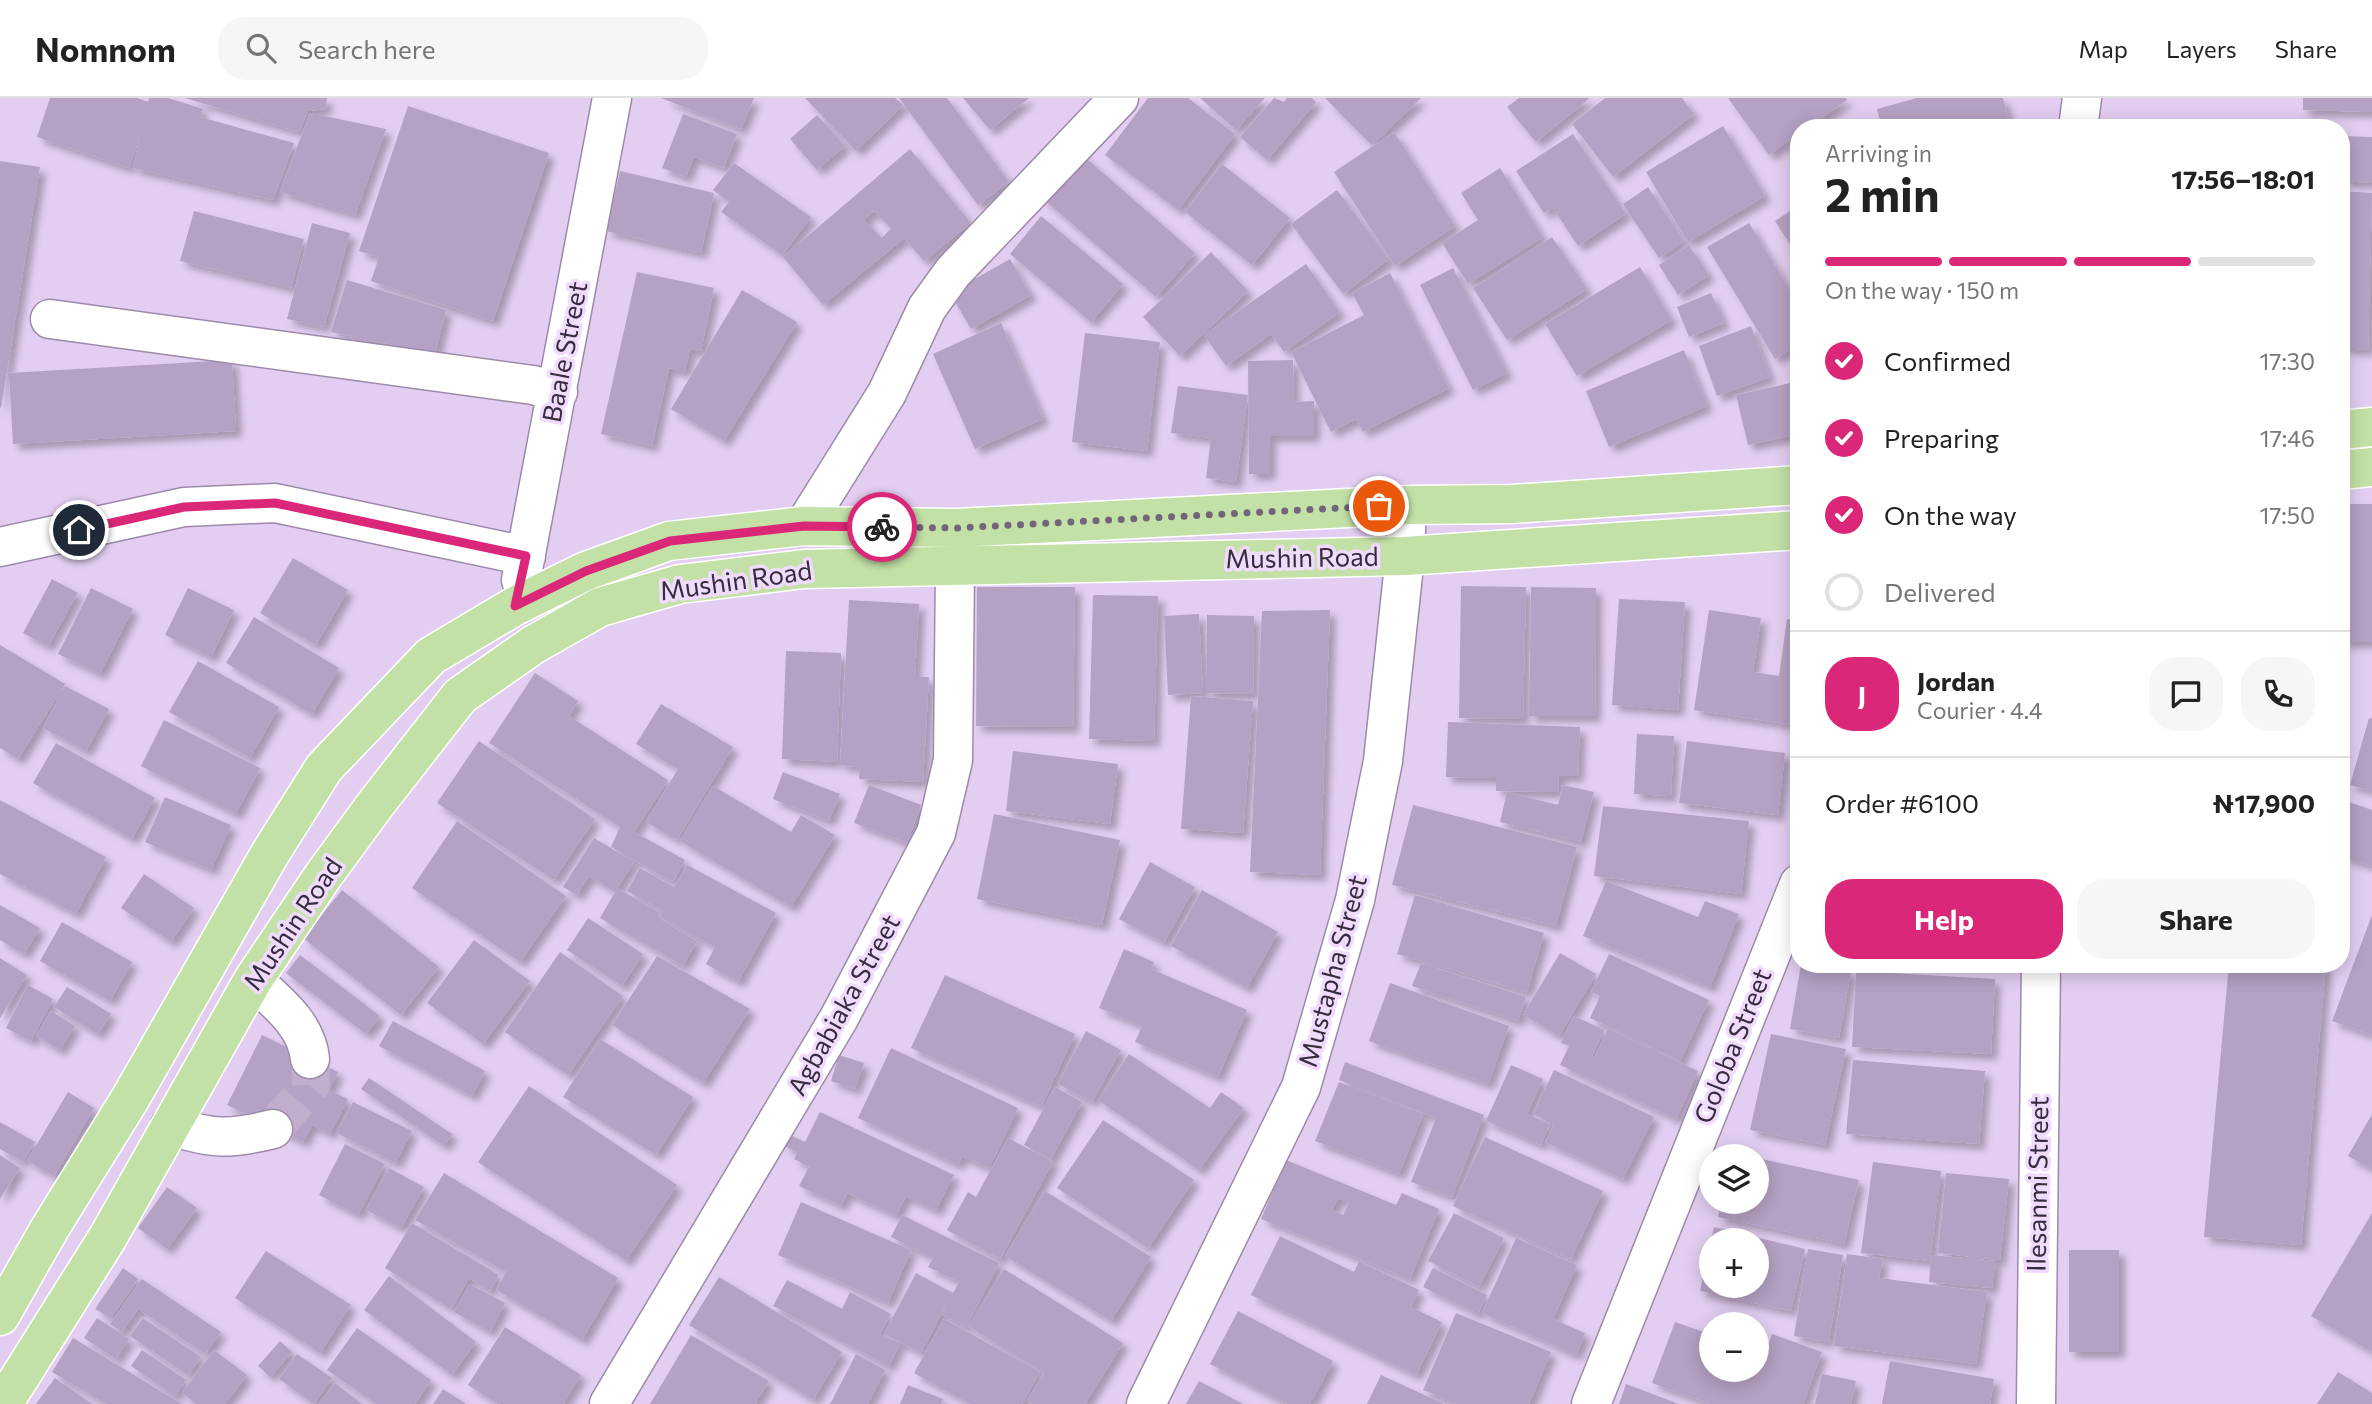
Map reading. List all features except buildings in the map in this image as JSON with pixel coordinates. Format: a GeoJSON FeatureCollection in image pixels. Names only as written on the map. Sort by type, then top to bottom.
{"type":"FeatureCollection","features":[{"type":"Feature","properties":{"kind":"main road"},"geometry":{"type":"LineString","coordinates":[[2350,429],[2372,427]]}},
{"type":"Feature","properties":{"kind":"main road"},"geometry":{"type":"LineString","coordinates":[[2350,469],[2372,467]]}},
{"type":"Feature","properties":{"kind":"main road","name":"Mushin Road"},"geometry":{"type":"LineString","coordinates":[[0,1316],[50,1228],[130,1100],[271,852],[324,768],[431,656],[515,606],[586,571],[670,541],[804,526],[956,528],[1407,505],[1512,504],[1790,486]]}},
{"type":"Feature","properties":{"kind":"main road","name":"Mushin Road"},"geometry":{"type":"LineString","coordinates":[[3,1404],[108,1237],[253,980],[323,876],[460,696],[533,645],[600,607],[680,584],[803,569],[955,568],[1073,561],[1405,556],[1790,531]]}},
{"type":"Feature","properties":{"kind":"street","name":"Baale Street"},"geometry":{"type":"LineString","coordinates":[[515,606],[612,98]]}},
{"type":"Feature","properties":{"kind":"street"},"geometry":{"type":"LineString","coordinates":[[804,526],[887,393],[927,308],[953,272],[1119,98]]}},
{"type":"Feature","properties":{"kind":"street"},"geometry":{"type":"LineString","coordinates":[[2079,119],[2082,98]]}},
{"type":"Feature","properties":{"kind":"street"},"geometry":{"type":"LineString","coordinates":[[50,319],[533,385],[558,392]]}},
{"type":"Feature","properties":{"kind":"street"},"geometry":{"type":"LineString","coordinates":[[0,547],[184,507],[275,503],[526,556]]}},
{"type":"Feature","properties":{"kind":"street","name":"Mustapha Street"},"geometry":{"type":"LineString","coordinates":[[1146,1404],[1301,1087],[1355,900],[1381,774],[1405,556],[1407,505]]}},
{"type":"Feature","properties":{"kind":"street","name":"Agbabiaka Street"},"geometry":{"type":"LineString","coordinates":[[609,1404],[839,1018],[936,833],[953,760],[955,568]]}},
{"type":"Feature","properties":{"kind":"street","name":"Goloba Street"},"geometry":{"type":"LineString","coordinates":[[1591,1404],[1790,906]]}},
{"type":"Feature","properties":{"kind":"street","name":"Ilesanmi Street"},"geometry":{"type":"LineString","coordinates":[[2036,1404],[2041,973]]}},
{"type":"Feature","properties":{"kind":"street"},"geometry":{"type":"LineString","coordinates":[[253,980],[288,1012],[309,1044],[310,1059]]}},
{"type":"Feature","properties":{"kind":"street"},"geometry":{"type":"LineString","coordinates":[[170,1126],[210,1138],[244,1136],[273,1129]]}},
{"type":"Feature","properties":{"kind":"tunnel"},"geometry":{"type":"LineString","coordinates":[[273,1129],[311,1085],[310,1059]]}},
{"type":"Feature","properties":{"kind":"way so far"},"geometry":{"type":"LineString","coordinates":[[882,527],[956,528],[1379,506]]}},
{"type":"Feature","properties":{"kind":"route"},"geometry":{"type":"LineString","coordinates":[[79,530],[184,507],[275,503],[526,556],[515,606],[586,571],[670,541],[804,526],[882,527]]}}]}
